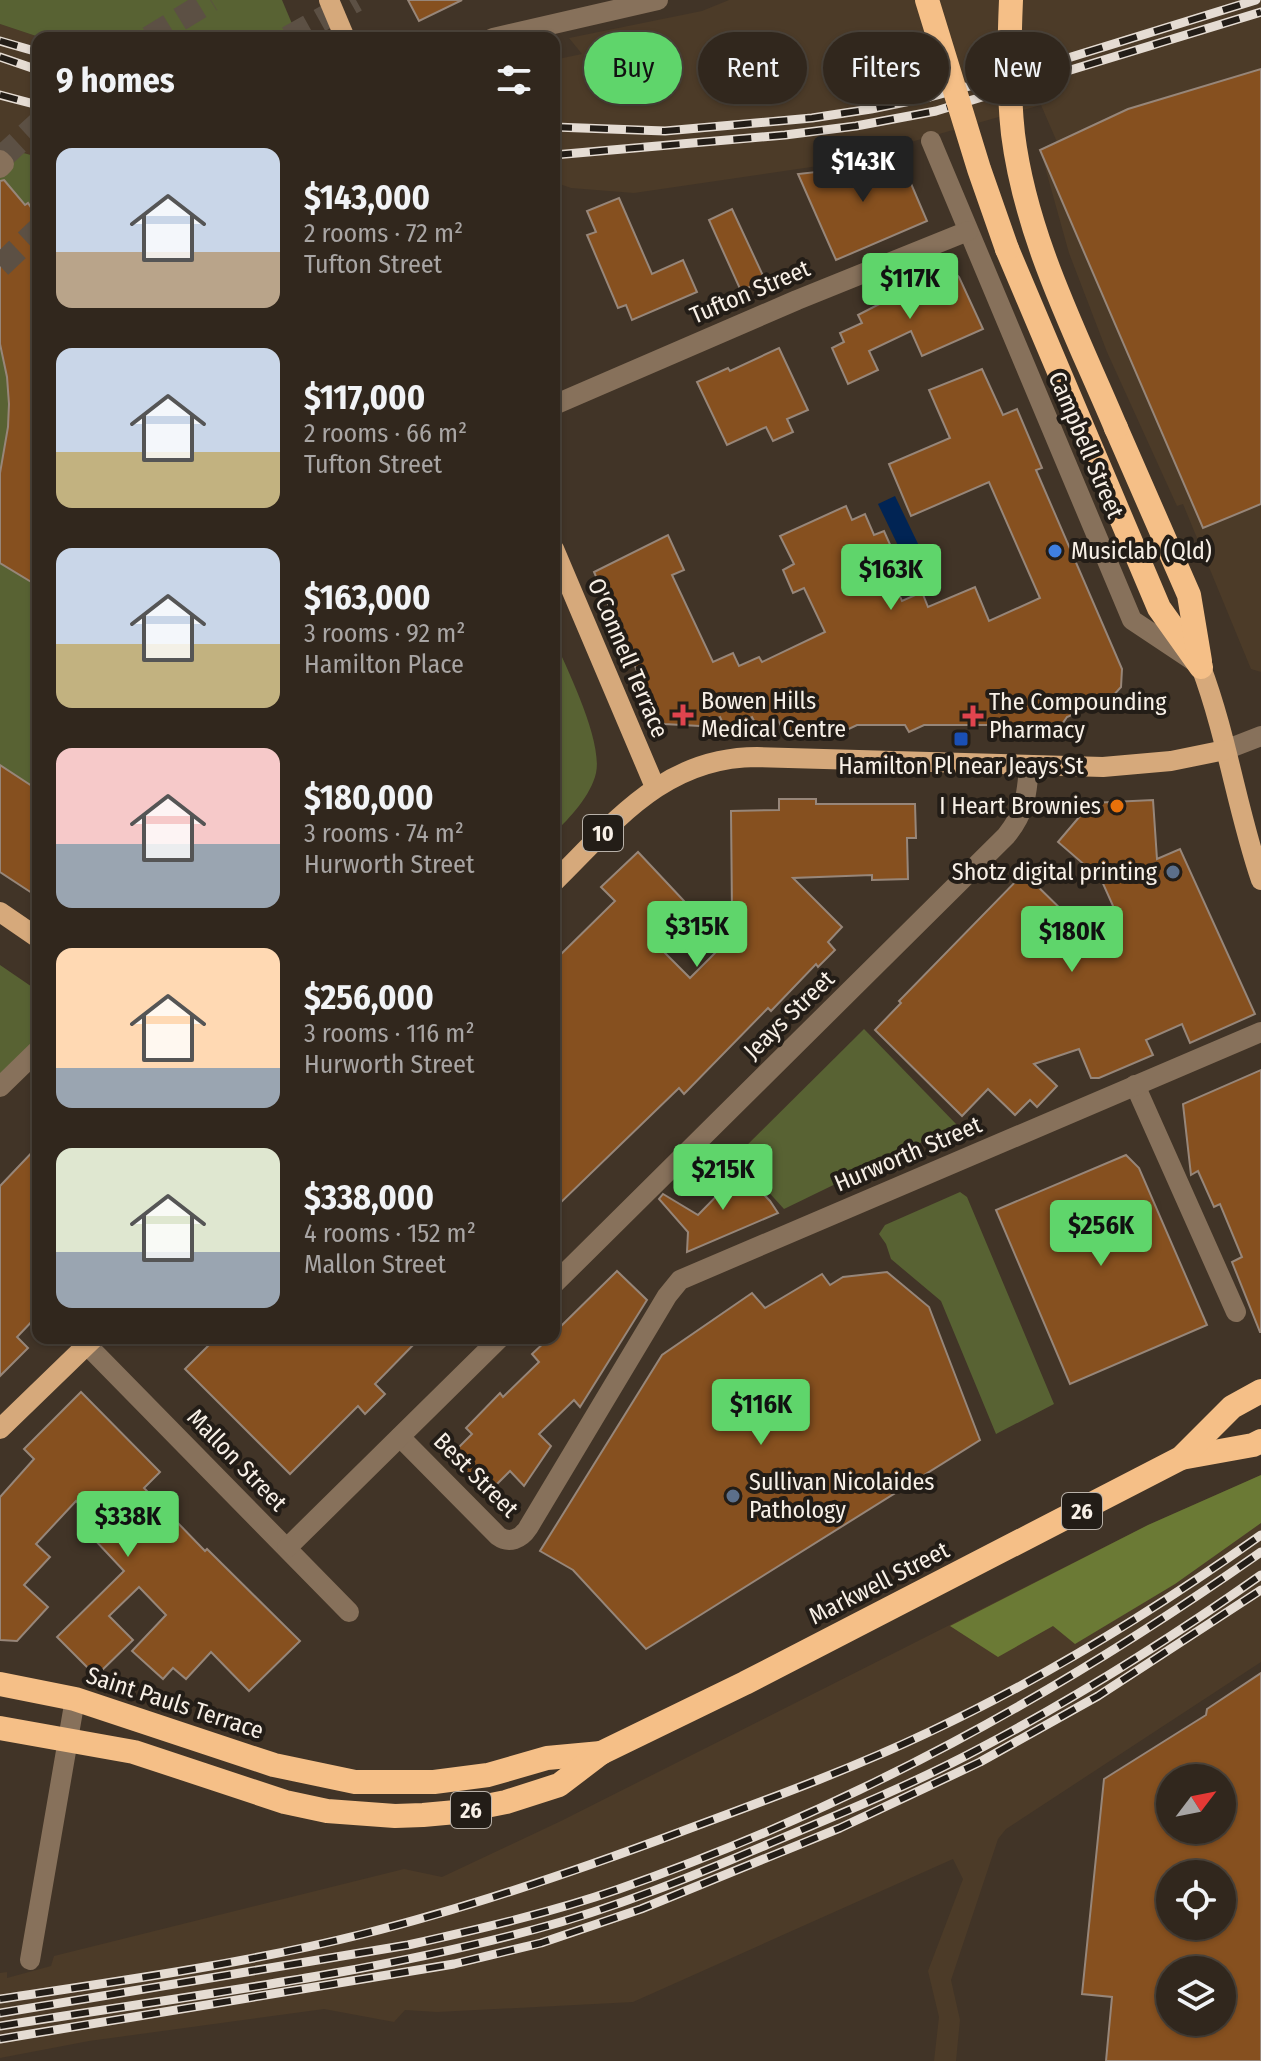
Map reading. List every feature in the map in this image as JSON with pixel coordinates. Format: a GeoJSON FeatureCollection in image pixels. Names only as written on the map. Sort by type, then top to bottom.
{"type":"FeatureCollection","features":[{"type":"Feature","properties":{"kind":"highway"},"geometry":{"type":"LineString","coordinates":[[927,0],[1007,249],[1159,608],[1201,667]]}},
{"type":"Feature","properties":{"kind":"highway"},"geometry":{"type":"LineString","coordinates":[[1011,0],[1013,136],[1035,232],[1058,293],[1189,595],[1201,667]]}},
{"type":"Feature","properties":{"kind":"highway","name":"Markwell Street"},"geometry":{"type":"LineString","coordinates":[[1181,1458],[1232,1407],[1261,1391]]}},
{"type":"Feature","properties":{"kind":"highway","name":"Markwell Street"},"geometry":{"type":"LineString","coordinates":[[67,1738],[134,1752],[285,1802],[327,1811],[395,1816],[481,1808],[559,1785],[601,1753],[745,1683],[1181,1458],[1261,1441]]}},
{"type":"Feature","properties":{"kind":"highway","name":"Saint Pauls Terrace"},"geometry":{"type":"LineString","coordinates":[[0,1684],[75,1699],[274,1765],[331,1779]]}},
{"type":"Feature","properties":{"kind":"highway","name":"26"},"geometry":{"type":"LineString","coordinates":[[0,1728],[67,1738]]}},
{"type":"Feature","properties":{"kind":"highway","name":"Markwell Street"},"geometry":{"type":"LineString","coordinates":[[331,1779],[377,1784],[434,1782],[488,1775],[547,1758],[601,1753]]}},
{"type":"Feature","properties":{"kind":"main road"},"geometry":{"type":"LineString","coordinates":[[329,0],[342,32]]}},
{"type":"Feature","properties":{"kind":"main road","name":"O'Connell Terrace"},"geometry":{"type":"LineString","coordinates":[[560,563],[655,787]]}},
{"type":"Feature","properties":{"kind":"main road"},"geometry":{"type":"LineString","coordinates":[[1201,667],[1214,703],[1245,832],[1261,880]]}},
{"type":"Feature","properties":{"kind":"main road","name":"10"},"geometry":{"type":"LineString","coordinates":[[560,876],[632,805],[655,787],[695,766],[727,758],[1128,766],[1225,750]]}},
{"type":"Feature","properties":{"kind":"main road"},"geometry":{"type":"LineString","coordinates":[[0,912],[32,934]]}},
{"type":"Feature","properties":{"kind":"main road"},"geometry":{"type":"LineString","coordinates":[[0,1429],[87,1344]]}},
{"type":"Feature","properties":{"kind":"street"},"geometry":{"type":"LineString","coordinates":[[519,32],[658,0]]}},
{"type":"Feature","properties":{"kind":"street","name":"Campbell Street"},"geometry":{"type":"LineString","coordinates":[[931,141],[1132,620],[1201,667]]}},
{"type":"Feature","properties":{"kind":"street"},"geometry":{"type":"LineString","coordinates":[[0,160],[4,164],[0,168]]}},
{"type":"Feature","properties":{"kind":"street","name":"Tufton Street"},"geometry":{"type":"LineString","coordinates":[[560,402],[797,300],[968,231]]}},
{"type":"Feature","properties":{"kind":"street"},"geometry":{"type":"LineString","coordinates":[[1225,750],[1261,736]]}},
{"type":"Feature","properties":{"kind":"street","name":"Jeays Street"},"geometry":{"type":"LineString","coordinates":[[560,1278],[1006,836],[1026,805],[1029,766]]}},
{"type":"Feature","properties":{"kind":"street","name":"Hurworth Street"},"geometry":{"type":"LineString","coordinates":[[518,1537],[528,1528],[667,1296],[680,1280],[1261,1032]]}},
{"type":"Feature","properties":{"kind":"street"},"geometry":{"type":"LineString","coordinates":[[0,1087],[32,1056]]}},
{"type":"Feature","properties":{"kind":"street"},"geometry":{"type":"LineString","coordinates":[[1135,1085],[1236,1312]]}},
{"type":"Feature","properties":{"kind":"street","name":"Mallon Street"},"geometry":{"type":"LineString","coordinates":[[93,1344],[349,1612]]}},
{"type":"Feature","properties":{"kind":"street"},"geometry":{"type":"LineString","coordinates":[[287,1548],[494,1344]]}},
{"type":"Feature","properties":{"kind":"street","name":"Best Street"},"geometry":{"type":"LineString","coordinates":[[400,1437],[498,1536],[506,1540],[518,1537]]}},
{"type":"Feature","properties":{"kind":"street"},"geometry":{"type":"LineString","coordinates":[[30,1960],[75,1699]]}},
{"type":"Feature","properties":{"kind":"shaded area"},"geometry":{"type":"Polygon","coordinates":[[[729,0],[1261,0],[1261,672],[1251,669],[1183,504],[1177,506],[1107,352],[1069,253],[1040,149],[1057,142],[1041,105],[890,148],[861,162],[634,193],[571,188],[560,184],[560,59],[582,54],[569,38],[584,35],[584,104],[682,104],[682,32],[599,32],[702,11],[729,0]]]}},
{"type":"Feature","properties":{"kind":"shaded area"},"geometry":{"type":"Polygon","coordinates":[[[0,24],[32,35],[32,155],[6,148],[0,142],[0,24]]]}},
{"type":"Feature","properties":{"kind":"shaded area"},"geometry":{"type":"Polygon","coordinates":[[[1261,1475],[1261,1662],[1006,1829],[998,1839],[951,1980],[960,2020],[956,2061],[934,2061],[939,2017],[928,1971],[963,1879],[953,1859],[633,2002],[437,2012],[405,2010],[394,2022],[324,2009],[89,2041],[0,2058],[0,1973],[7,1972],[7,1978],[51,1966],[54,1956],[404,1869],[442,1877],[561,1821],[1148,1525],[1261,1475]]]}},
{"type":"Feature","properties":{"kind":"green space"},"geometry":{"type":"Polygon","coordinates":[[[0,0],[282,0],[295,32],[32,32],[32,35],[0,24],[0,0]]]}},
{"type":"Feature","properties":{"kind":"green space"},"geometry":{"type":"Polygon","coordinates":[[[0,142],[6,148],[32,155],[32,893],[0,872],[0,142]]]}},
{"type":"Feature","properties":{"kind":"green space"},"geometry":{"type":"Polygon","coordinates":[[[560,653],[589,724],[597,759],[590,790],[560,827],[560,653]]]}},
{"type":"Feature","properties":{"kind":"green space"},"geometry":{"type":"Polygon","coordinates":[[[0,965],[32,987],[32,1043],[0,1075],[0,965]]]}},
{"type":"Feature","properties":{"kind":"green space"},"geometry":{"type":"Polygon","coordinates":[[[864,1029],[957,1125],[784,1209],[736,1156],[864,1029]]]}},
{"type":"Feature","properties":{"kind":"green space"},"geometry":{"type":"Polygon","coordinates":[[[960,1192],[967,1197],[1054,1404],[996,1434],[941,1301],[891,1259],[879,1234],[885,1225],[960,1192]]]}},
{"type":"Feature","properties":{"kind":"green space"},"geometry":{"type":"Polygon","coordinates":[[[1261,1475],[1261,1523],[1175,1584],[1075,1644],[1053,1626],[998,1657],[950,1626],[1148,1525],[1261,1475]]]}},
{"type":"Feature","properties":{"kind":"water"},"geometry":{"type":"Polygon","coordinates":[[[895,496],[921,550],[904,558],[878,504],[895,496]]]}},
{"type":"Feature","properties":{"kind":"building"},"geometry":{"type":"Polygon","coordinates":[[[408,0],[462,0],[419,21],[408,0]]]}},
{"type":"Feature","properties":{"kind":"building"},"geometry":{"type":"Polygon","coordinates":[[[1261,69],[1261,504],[1203,528],[1040,150],[1128,109],[1261,69]]]}},
{"type":"Feature","properties":{"kind":"building"},"geometry":{"type":"Polygon","coordinates":[[[897,151],[927,221],[836,260],[798,174],[861,167],[897,151]]]}},
{"type":"Feature","properties":{"kind":"building"},"geometry":{"type":"Polygon","coordinates":[[[4,180],[32,209],[32,582],[0,563],[0,473],[9,404],[0,344],[0,181],[4,180]]]}},
{"type":"Feature","properties":{"kind":"building"},"geometry":{"type":"Polygon","coordinates":[[[619,198],[652,274],[683,260],[697,292],[632,320],[626,305],[618,308],[587,235],[596,232],[587,211],[619,198]]]}},
{"type":"Feature","properties":{"kind":"building"},"geometry":{"type":"Polygon","coordinates":[[[732,209],[765,280],[741,291],[709,220],[732,209]]]}},
{"type":"Feature","properties":{"kind":"building"},"geometry":{"type":"Polygon","coordinates":[[[939,266],[951,269],[959,277],[983,329],[922,356],[911,331],[869,351],[878,370],[848,384],[832,348],[844,342],[840,333],[862,323],[858,315],[895,296],[891,287],[939,266]]]}},
{"type":"Feature","properties":{"kind":"building"},"geometry":{"type":"Polygon","coordinates":[[[779,348],[808,410],[787,419],[793,432],[773,441],[766,427],[727,445],[697,382],[728,368],[730,371],[779,348]]]}},
{"type":"Feature","properties":{"kind":"building"},"geometry":{"type":"Polygon","coordinates":[[[982,369],[1003,415],[1017,409],[1042,468],[1036,470],[1122,669],[1121,687],[1112,697],[1067,717],[1060,727],[1050,723],[1037,729],[1036,725],[924,725],[909,732],[905,725],[857,725],[832,737],[827,727],[807,736],[802,726],[785,734],[778,720],[759,730],[752,717],[726,730],[720,717],[700,726],[664,724],[654,710],[594,572],[668,535],[684,570],[672,575],[713,662],[733,653],[739,666],[759,657],[762,662],[825,632],[804,588],[793,593],[783,570],[794,564],[780,536],[846,506],[852,520],[865,514],[874,535],[884,531],[896,558],[885,563],[902,601],[922,592],[928,607],[975,587],[989,621],[1040,598],[989,482],[911,516],[889,464],[950,438],[929,390],[982,369]]]}},
{"type":"Feature","properties":{"kind":"building"},"geometry":{"type":"Polygon","coordinates":[[[0,765],[32,786],[32,893],[0,872],[0,765]]]}},
{"type":"Feature","properties":{"kind":"building"},"geometry":{"type":"Polygon","coordinates":[[[779,799],[816,799],[816,804],[915,804],[916,838],[907,838],[908,879],[872,880],[872,875],[793,878],[842,927],[828,942],[835,950],[818,967],[816,964],[771,1011],[768,1008],[684,1094],[679,1088],[560,1203],[560,955],[615,901],[601,887],[638,852],[684,901],[677,908],[692,925],[664,952],[690,978],[722,946],[710,934],[732,912],[731,811],[779,810],[779,799]]]}},
{"type":"Feature","properties":{"kind":"building"},"geometry":{"type":"Polygon","coordinates":[[[1153,800],[1157,859],[1180,849],[1255,1014],[1190,1043],[1182,1024],[1146,1040],[1153,1055],[1099,1078],[1091,1078],[1079,1049],[1034,1064],[1057,1086],[1037,1107],[1030,1100],[1015,1115],[988,1089],[962,1116],[875,1030],[901,1003],[899,1001],[1024,873],[1073,921],[1079,936],[1118,917],[1101,879],[1058,842],[1091,803],[1153,800]]]}},
{"type":"Feature","properties":{"kind":"building"},"geometry":{"type":"Polygon","coordinates":[[[1261,1070],[1260,1332],[1232,1262],[1242,1257],[1220,1204],[1214,1207],[1198,1171],[1191,1175],[1183,1104],[1261,1070]]]}},
{"type":"Feature","properties":{"kind":"building"},"geometry":{"type":"Polygon","coordinates":[[[32,1152],[32,1321],[17,1337],[28,1348],[0,1376],[0,1186],[32,1152]]]}},
{"type":"Feature","properties":{"kind":"building"},"geometry":{"type":"Polygon","coordinates":[[[1126,1155],[1139,1168],[1207,1325],[1070,1384],[996,1210],[1126,1155]]]}},
{"type":"Feature","properties":{"kind":"building"},"geometry":{"type":"Polygon","coordinates":[[[741,1171],[778,1213],[687,1252],[688,1232],[659,1199],[663,1194],[698,1215],[741,1171]]]}},
{"type":"Feature","properties":{"kind":"building"},"geometry":{"type":"Polygon","coordinates":[[[617,1271],[647,1300],[580,1407],[574,1400],[539,1434],[551,1446],[524,1486],[510,1471],[487,1494],[451,1455],[472,1434],[466,1428],[500,1393],[503,1397],[539,1362],[532,1354],[543,1344],[560,1344],[560,1327],[617,1271]]]}},
{"type":"Feature","properties":{"kind":"building","name":"Sullivan Nicolaides Pathology"},"geometry":{"type":"Polygon","coordinates":[[[887,1272],[929,1307],[980,1440],[646,1649],[573,1570],[540,1551],[662,1355],[752,1293],[765,1308],[822,1274],[830,1285],[843,1277],[887,1272]]]}},
{"type":"Feature","properties":{"kind":"building"},"geometry":{"type":"Polygon","coordinates":[[[210,1344],[414,1344],[375,1384],[385,1394],[365,1414],[358,1406],[290,1474],[185,1369],[210,1344]]]}},
{"type":"Feature","properties":{"kind":"building"},"geometry":{"type":"Polygon","coordinates":[[[81,1392],[160,1472],[144,1488],[300,1641],[249,1691],[211,1652],[186,1679],[173,1668],[163,1679],[132,1651],[166,1615],[139,1587],[109,1616],[133,1640],[96,1676],[57,1637],[124,1571],[94,1539],[104,1529],[76,1501],[36,1544],[50,1557],[24,1585],[48,1607],[17,1641],[0,1640],[0,1497],[34,1459],[24,1449],[81,1392]]]}},
{"type":"Feature","properties":{"kind":"building"},"geometry":{"type":"Polygon","coordinates":[[[1261,1673],[1261,2061],[1106,2061],[1112,1997],[1082,1994],[1104,1779],[1206,1715],[1207,1709],[1261,1673]]]}},
{"type":"Feature","properties":{"kind":"tunnel"},"geometry":{"type":"LineString","coordinates":[[159,32],[211,0]]}},
{"type":"Feature","properties":{"kind":"tunnel"},"geometry":{"type":"LineString","coordinates":[[299,32],[356,0]]}},
{"type":"Feature","properties":{"kind":"tunnel"},"geometry":{"type":"LineString","coordinates":[[0,159],[32,130]]}},
{"type":"Feature","properties":{"kind":"tunnel"},"geometry":{"type":"LineString","coordinates":[[0,266],[32,236]]}},
{"type":"Feature","properties":{"kind":"railway"},"geometry":{"type":"LineString","coordinates":[[560,127],[665,131],[812,118],[871,109],[930,97],[1042,66],[1256,0]]}},
{"type":"Feature","properties":{"kind":"railway"},"geometry":{"type":"LineString","coordinates":[[560,154],[785,135],[936,111],[1261,12]]}},
{"type":"Feature","properties":{"kind":"railway"},"geometry":{"type":"LineString","coordinates":[[0,41],[32,50]]}},
{"type":"Feature","properties":{"kind":"railway"},"geometry":{"type":"LineString","coordinates":[[0,57],[32,68]]}},
{"type":"Feature","properties":{"kind":"railway"},"geometry":{"type":"LineString","coordinates":[[0,95],[32,103]]}},
{"type":"Feature","properties":{"kind":"railway"},"geometry":{"type":"LineString","coordinates":[[0,1999],[227,1963],[318,1945],[483,1900],[641,1846],[836,1773],[971,1712],[1098,1642],[1261,1535]]}},
{"type":"Feature","properties":{"kind":"railway"},"geometry":{"type":"LineString","coordinates":[[0,2013],[408,1945],[541,1913],[619,1889],[789,1822],[952,1743],[1109,1653],[1261,1552]]}},
{"type":"Feature","properties":{"kind":"railway"},"geometry":{"type":"LineString","coordinates":[[0,2026],[404,1960],[536,1929],[624,1902],[819,1823],[951,1763],[1086,1689],[1261,1575]]}},
{"type":"Feature","properties":{"kind":"railway"},"geometry":{"type":"LineString","coordinates":[[0,2039],[454,1964],[541,1943],[641,1909],[840,1828],[980,1762],[1098,1696],[1261,1590]]}},
{"type":"Feature","properties":{"kind":"place","name":"Musiclab (Qld)"},"geometry":{"type":"Point","coordinates":[1055,551]}},
{"type":"Feature","properties":{"kind":"place","name":"Bowen Hills Medical Centre"},"geometry":{"type":"Point","coordinates":[683,715]}},
{"type":"Feature","properties":{"kind":"place","name":"The Compounding Pharmacy"},"geometry":{"type":"Point","coordinates":[973,716]}},
{"type":"Feature","properties":{"kind":"place","name":"Hamilton Pl near Jeays St"},"geometry":{"type":"Point","coordinates":[961,739]}},
{"type":"Feature","properties":{"kind":"place","name":"I Heart Brownies"},"geometry":{"type":"Point","coordinates":[1117,806]}},
{"type":"Feature","properties":{"kind":"place","name":"Shotz digital printing"},"geometry":{"type":"Point","coordinates":[1173,872]}},
{"type":"Feature","properties":{"kind":"place","name":"Sullivan Nicolaides Pathology"},"geometry":{"type":"Point","coordinates":[733,1496]}}]}
